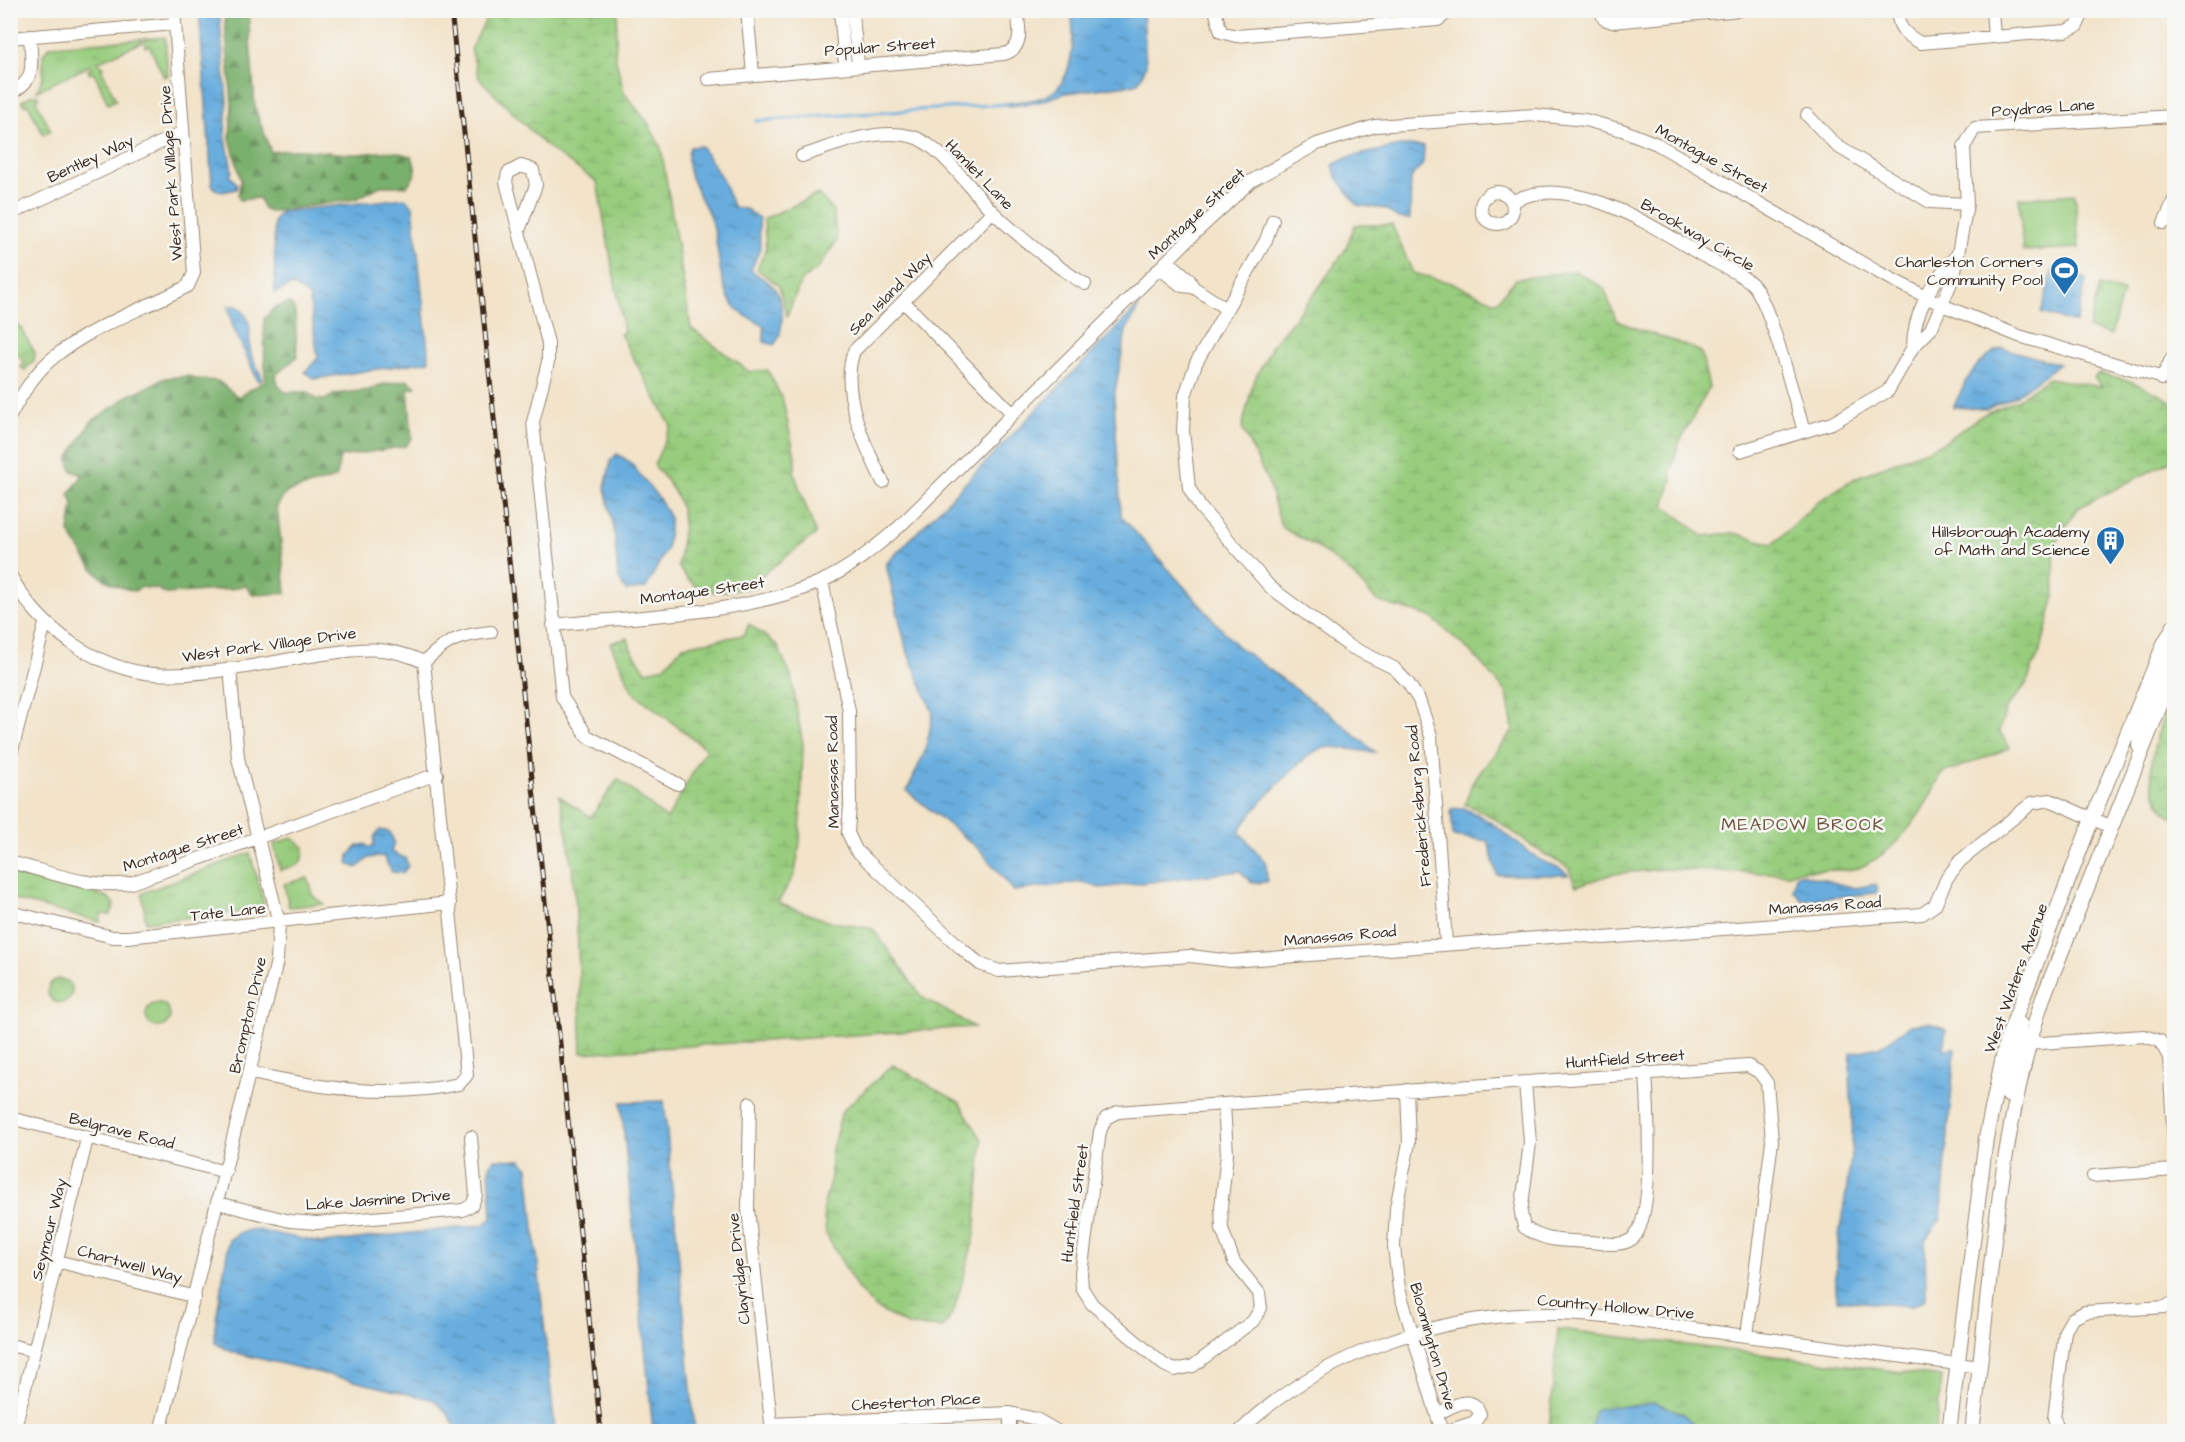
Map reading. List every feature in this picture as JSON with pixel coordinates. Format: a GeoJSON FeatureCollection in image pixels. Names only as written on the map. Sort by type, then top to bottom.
{"type":"FeatureCollection","features":[{"type":"Feature","properties":{"kind":"street","name":"West Park Village Drive"},"geometry":{"type":"LineString","coordinates":[[10,416],[28,386],[53,358],[81,339],[188,286],[194,273],[174,10]]}},
{"type":"Feature","properties":{"kind":"street"},"geometry":{"type":"LineString","coordinates":[[747,10],[753,74]]}},
{"type":"Feature","properties":{"kind":"street"},"geometry":{"type":"LineString","coordinates":[[840,10],[851,65]]}},
{"type":"Feature","properties":{"kind":"street"},"geometry":{"type":"LineString","coordinates":[[851,65],[852,10]]}},
{"type":"Feature","properties":{"kind":"street","name":"Popular Street"},"geometry":{"type":"LineString","coordinates":[[708,79],[1009,52],[1019,40],[1017,10]]}},
{"type":"Feature","properties":{"kind":"street"},"geometry":{"type":"LineString","coordinates":[[1215,10],[1221,32],[1236,36],[1438,20],[1451,10]]}},
{"type":"Feature","properties":{"kind":"street"},"geometry":{"type":"LineString","coordinates":[[1600,10],[1604,19],[1612,22],[1740,10]]}},
{"type":"Feature","properties":{"kind":"street"},"geometry":{"type":"LineString","coordinates":[[1897,10],[1898,22],[1906,36],[1921,43],[2070,30],[2077,26],[2084,10]]}},
{"type":"Feature","properties":{"kind":"street"},"geometry":{"type":"LineString","coordinates":[[1992,10],[1994,38]]}},
{"type":"Feature","properties":{"kind":"street"},"geometry":{"type":"LineString","coordinates":[[10,38],[175,24]]}},
{"type":"Feature","properties":{"kind":"street"},"geometry":{"type":"LineString","coordinates":[[10,93],[22,87],[31,76],[30,36]]}},
{"type":"Feature","properties":{"kind":"street","name":"Montague Street"},"geometry":{"type":"LineString","coordinates":[[553,625],[741,605],[790,593],[822,581],[862,558],[899,527],[1251,181],[1317,144],[1375,126],[1535,115],[1585,120],[1622,129],[1657,144],[1876,271],[1942,306],[2019,336],[2170,382]]}},
{"type":"Feature","properties":{"kind":"street"},"geometry":{"type":"LineString","coordinates":[[1807,115],[1837,146],[1930,202],[1967,204]]}},
{"type":"Feature","properties":{"kind":"street","name":"Poydras Lane"},"geometry":{"type":"LineString","coordinates":[[1740,451],[1832,423],[1888,391],[1913,346],[1931,329],[1954,276],[1967,204],[1964,147],[1975,128],[2175,116]]}},
{"type":"Feature","properties":{"kind":"street","name":"Bentley Way"},"geometry":{"type":"LineString","coordinates":[[10,214],[183,132]]}},
{"type":"Feature","properties":{"kind":"street","name":"Hamlet Lane"},"geometry":{"type":"LineString","coordinates":[[802,156],[850,140],[890,135],[910,136],[927,143],[992,212],[1051,264],[1085,284]]}},
{"type":"Feature","properties":{"kind":"street","name":"Brookway Circle"},"geometry":{"type":"LineString","coordinates":[[1512,202],[1532,193],[1552,192],[1626,210],[1753,285],[1767,314],[1804,431]]}},
{"type":"Feature","properties":{"kind":"street"},"geometry":{"type":"LineString","coordinates":[[2164,223],[2169,208],[2175,200]]}},
{"type":"Feature","properties":{"kind":"street","name":"Sea Island Way"},"geometry":{"type":"LineString","coordinates":[[883,482],[862,442],[849,373],[854,351],[905,303],[992,212]]}},
{"type":"Feature","properties":{"kind":"street","name":"Fredericksburg Road"},"geometry":{"type":"LineString","coordinates":[[1273,220],[1266,240],[1196,363],[1185,396],[1182,430],[1190,488],[1200,507],[1270,587],[1349,646],[1394,668],[1408,682],[1419,700],[1431,736],[1446,943]]}},
{"type":"Feature","properties":{"kind":"street"},"geometry":{"type":"LineString","coordinates":[[520,228],[548,343],[548,362],[533,422],[562,697],[587,736],[678,784]]}},
{"type":"Feature","properties":{"kind":"street","name":"Poydras Lane"},"geometry":{"type":"LineString","coordinates":[[1913,346],[1914,328],[1927,297],[1941,272],[1956,256]]}},
{"type":"Feature","properties":{"kind":"street"},"geometry":{"type":"LineString","coordinates":[[1164,265],[1188,278],[1192,287],[1226,308]]}},
{"type":"Feature","properties":{"kind":"street"},"geometry":{"type":"LineString","coordinates":[[905,303],[1013,414]]}},
{"type":"Feature","properties":{"kind":"street"},"geometry":{"type":"LineString","coordinates":[[2170,382],[2175,354]]}},
{"type":"Feature","properties":{"kind":"street","name":"West Park Village Drive"},"geometry":{"type":"LineString","coordinates":[[11,575],[45,624],[92,657],[145,674],[185,674],[371,647],[407,654],[424,662]]}},
{"type":"Feature","properties":{"kind":"street","name":"Manassas Road"},"geometry":{"type":"LineString","coordinates":[[822,581],[849,711],[848,832],[856,850],[980,964],[999,971],[1190,956],[1232,961],[1446,943],[1577,935],[1603,938],[1922,914],[1935,904],[1947,878],[1960,861],[2032,803],[2050,800],[2111,827]]}},
{"type":"Feature","properties":{"kind":"street"},"geometry":{"type":"LineString","coordinates":[[10,758],[14,724],[45,624]]}},
{"type":"Feature","properties":{"kind":"street"},"geometry":{"type":"LineString","coordinates":[[2138,760],[2140,728],[2172,650],[2173,629]]}},
{"type":"Feature","properties":{"kind":"street","name":"West Waters Avenue"},"geometry":{"type":"LineString","coordinates":[[1949,1431],[1986,1138],[2006,1042],[2092,819],[2173,629]]}},
{"type":"Feature","properties":{"kind":"street"},"geometry":{"type":"LineString","coordinates":[[251,1073],[305,1085],[375,1091],[452,1085],[464,1080],[467,1069],[424,662],[441,646],[462,635],[491,632]]}},
{"type":"Feature","properties":{"kind":"street","name":"Brompton Drive"},"geometry":{"type":"LineString","coordinates":[[160,1431],[251,1073],[277,961],[279,923],[260,839],[238,758],[230,668]]}},
{"type":"Feature","properties":{"kind":"street","name":"West Waters Avenue"},"geometry":{"type":"LineString","coordinates":[[1972,1431],[2015,1099],[2027,1044],[2043,998],[2175,671]]}},
{"type":"Feature","properties":{"kind":"street"},"geometry":{"type":"LineString","coordinates":[[260,839],[437,774]]}},
{"type":"Feature","properties":{"kind":"street","name":"Montague Street"},"geometry":{"type":"LineString","coordinates":[[10,862],[91,882],[119,884],[260,839]]}},
{"type":"Feature","properties":{"kind":"street","name":"Tate Lane"},"geometry":{"type":"LineString","coordinates":[[10,912],[113,937],[279,923],[450,903]]}},
{"type":"Feature","properties":{"kind":"street"},"geometry":{"type":"LineString","coordinates":[[2015,1099],[2008,1095],[2006,1086],[2020,1028],[2022,1001]]}},
{"type":"Feature","properties":{"kind":"street"},"geometry":{"type":"LineString","coordinates":[[2027,1044],[2144,1036],[2160,1041],[2169,1057],[2175,1146]]}},
{"type":"Feature","properties":{"kind":"street","name":"Huntfield Street"},"geometry":{"type":"LineString","coordinates":[[1224,1104],[1227,1154],[1221,1207],[1222,1230],[1234,1262],[1259,1293],[1261,1308],[1253,1320],[1193,1366],[1175,1370],[1164,1365],[1092,1304],[1082,1288],[1081,1273],[1100,1131],[1107,1118],[1118,1112],[1646,1072],[1748,1066],[1760,1072],[1767,1083],[1772,1141],[1747,1336]]}},
{"type":"Feature","properties":{"kind":"street"},"geometry":{"type":"LineString","coordinates":[[1525,1082],[1530,1142],[1521,1213],[1524,1227],[1541,1238],[1619,1244],[1634,1238],[1641,1224],[1650,1148],[1646,1072]]}},
{"type":"Feature","properties":{"kind":"street","name":"Bloomington Drive"},"geometry":{"type":"LineString","coordinates":[[1407,1090],[1409,1143],[1396,1208],[1394,1247],[1399,1288],[1444,1431]]}},
{"type":"Feature","properties":{"kind":"street","name":"Clayridge Drive"},"geometry":{"type":"LineString","coordinates":[[750,1103],[748,1209],[771,1428]]}},
{"type":"Feature","properties":{"kind":"street","name":"Belgrave Road"},"geometry":{"type":"LineString","coordinates":[[10,1118],[226,1172]]}},
{"type":"Feature","properties":{"kind":"street","name":"Lake Jasmine Drive"},"geometry":{"type":"LineString","coordinates":[[218,1203],[278,1219],[317,1224],[463,1210],[475,1201],[476,1195],[471,1137]]}},
{"type":"Feature","properties":{"kind":"street","name":"Seymour Way"},"geometry":{"type":"LineString","coordinates":[[14,1431],[87,1139]]}},
{"type":"Feature","properties":{"kind":"street"},"geometry":{"type":"LineString","coordinates":[[2093,1176],[2175,1170]]}},
{"type":"Feature","properties":{"kind":"street","name":"Chartwell Way"},"geometry":{"type":"LineString","coordinates":[[57,1261],[195,1297]]}},
{"type":"Feature","properties":{"kind":"street"},"geometry":{"type":"LineString","coordinates":[[2059,1431],[2054,1418],[2065,1331],[2072,1318],[2085,1312],[2165,1307],[2175,1302]]}},
{"type":"Feature","properties":{"kind":"street","name":"Country Hollow Drive"},"geometry":{"type":"LineString","coordinates":[[1239,1431],[1282,1396],[1357,1353],[1412,1333],[1450,1323],[1504,1316],[1557,1314],[1980,1367]]}},
{"type":"Feature","properties":{"kind":"street"},"geometry":{"type":"LineString","coordinates":[[10,1345],[34,1351]]}},
{"type":"Feature","properties":{"kind":"street"},"geometry":{"type":"LineString","coordinates":[[1437,1413],[1471,1401],[1477,1405],[1480,1414],[1475,1422],[1444,1431]]}},
{"type":"Feature","properties":{"kind":"street"},"geometry":{"type":"LineString","coordinates":[[1010,1413],[1010,1431]]}},
{"type":"Feature","properties":{"kind":"street","name":"Chesterton Place"},"geometry":{"type":"LineString","coordinates":[[771,1428],[890,1418],[1010,1413],[1036,1419],[1059,1431]]}},
{"type":"Feature","properties":{"kind":"street"},"geometry":{"type":"LineString","coordinates":[[890,1418],[891,1431]]}},
{"type":"Feature","properties":{"kind":"green space"},"geometry":{"type":"Polygon","coordinates":[[[224,11],[248,11],[255,108],[271,152],[301,150],[361,154],[387,151],[402,154],[412,157],[415,165],[413,179],[407,186],[380,186],[356,199],[269,212],[264,209],[259,198],[240,200],[238,196],[241,180],[230,138],[232,104],[224,11]]]}},
{"type":"Feature","properties":{"kind":"green space"},"geometry":{"type":"Polygon","coordinates":[[[490,11],[618,11],[615,56],[624,93],[648,123],[661,148],[691,328],[750,372],[768,370],[783,401],[796,461],[794,473],[816,534],[762,575],[759,587],[712,592],[703,590],[686,578],[678,566],[682,512],[674,491],[654,465],[671,426],[620,334],[624,332],[597,182],[549,149],[479,78],[471,49],[490,11]]]}},
{"type":"Feature","properties":{"kind":"green space"},"geometry":{"type":"Polygon","coordinates":[[[165,37],[168,75],[164,77],[149,45],[145,47],[145,39],[165,37]]]}},
{"type":"Feature","properties":{"kind":"green space"},"geometry":{"type":"Polygon","coordinates":[[[142,39],[142,42],[97,62],[104,67],[101,68],[116,100],[108,104],[94,72],[90,74],[88,70],[92,68],[91,65],[37,91],[43,77],[43,54],[50,46],[142,39]]]}},
{"type":"Feature","properties":{"kind":"green space"},"geometry":{"type":"Polygon","coordinates":[[[32,95],[38,95],[39,98],[36,100],[51,131],[43,135],[28,104],[24,105],[22,101],[32,95]]]}},
{"type":"Feature","properties":{"kind":"green space"},"geometry":{"type":"Polygon","coordinates":[[[818,194],[833,210],[837,241],[817,269],[801,281],[787,316],[779,286],[757,269],[766,249],[764,219],[818,194]]]}},
{"type":"Feature","properties":{"kind":"green space"},"geometry":{"type":"Polygon","coordinates":[[[2075,194],[2079,248],[2023,251],[2019,198],[2075,194]]]}},
{"type":"Feature","properties":{"kind":"green space"},"geometry":{"type":"Polygon","coordinates":[[[1355,225],[1392,225],[1413,273],[1452,283],[1496,302],[1516,279],[1575,271],[1604,288],[1616,320],[1701,352],[1709,388],[1679,443],[1671,471],[1672,481],[1664,505],[1703,536],[1734,533],[1773,544],[1819,501],[1855,478],[1941,444],[1984,414],[2017,400],[2048,378],[2102,387],[2094,378],[2098,374],[2109,375],[2137,384],[2173,402],[2174,459],[2078,508],[2054,545],[2055,596],[2041,649],[2025,686],[2007,707],[1999,731],[2010,748],[1941,774],[1919,815],[1887,851],[1854,869],[1802,871],[1790,874],[1664,869],[1612,874],[1576,886],[1568,867],[1541,852],[1493,818],[1465,804],[1472,783],[1513,730],[1507,693],[1472,653],[1431,617],[1377,601],[1351,573],[1317,547],[1281,527],[1269,484],[1242,428],[1253,383],[1273,344],[1315,293],[1345,250],[1355,225]]]}},
{"type":"Feature","properties":{"kind":"green space"},"geometry":{"type":"Polygon","coordinates":[[[2100,286],[2123,292],[2111,335],[2088,328],[2100,286]]]}},
{"type":"Feature","properties":{"kind":"green space"},"geometry":{"type":"Polygon","coordinates":[[[289,303],[295,310],[297,357],[276,375],[278,385],[285,392],[308,392],[316,399],[325,400],[335,394],[369,390],[380,385],[408,380],[416,387],[408,389],[412,438],[406,446],[340,457],[336,478],[287,492],[277,506],[286,593],[253,595],[245,585],[231,589],[166,594],[158,589],[140,587],[135,591],[121,588],[102,578],[88,563],[69,532],[73,504],[69,494],[83,475],[72,471],[68,459],[91,422],[130,395],[165,378],[188,376],[195,379],[218,381],[238,397],[265,381],[264,319],[274,308],[289,303]]]}},
{"type":"Feature","properties":{"kind":"green space"},"geometry":{"type":"Polygon","coordinates":[[[10,320],[20,327],[35,353],[34,360],[25,370],[21,367],[25,362],[11,350],[10,320]]]}},
{"type":"Feature","properties":{"kind":"green space"},"geometry":{"type":"Polygon","coordinates":[[[749,624],[777,645],[791,676],[803,745],[800,842],[795,873],[778,903],[828,921],[873,929],[922,997],[974,1027],[582,1053],[579,956],[574,892],[566,828],[559,796],[591,817],[618,779],[667,819],[706,749],[633,692],[610,643],[628,638],[631,649],[646,671],[664,667],[683,646],[744,635],[749,624]]]}},
{"type":"Feature","properties":{"kind":"green space"},"geometry":{"type":"Polygon","coordinates":[[[2174,689],[2174,819],[2161,806],[2154,791],[2152,774],[2156,739],[2174,689]]]}},
{"type":"Feature","properties":{"kind":"green space"},"geometry":{"type":"Polygon","coordinates":[[[292,838],[304,847],[303,858],[298,865],[280,870],[274,844],[292,838]]]}},
{"type":"Feature","properties":{"kind":"green space"},"geometry":{"type":"Polygon","coordinates":[[[250,853],[264,903],[262,910],[146,922],[142,893],[250,853]]]}},
{"type":"Feature","properties":{"kind":"green space"},"geometry":{"type":"Polygon","coordinates":[[[11,874],[108,897],[114,904],[113,910],[109,915],[101,914],[100,922],[11,899],[11,874]]]}},
{"type":"Feature","properties":{"kind":"green space"},"geometry":{"type":"Polygon","coordinates":[[[308,878],[314,897],[324,904],[289,907],[284,884],[308,878]]]}},
{"type":"Feature","properties":{"kind":"green space"},"geometry":{"type":"Polygon","coordinates":[[[60,979],[68,983],[72,991],[68,999],[60,1003],[52,999],[48,991],[52,983],[60,979]]]}},
{"type":"Feature","properties":{"kind":"green space"},"geometry":{"type":"Polygon","coordinates":[[[158,1003],[166,1007],[170,1015],[166,1023],[158,1027],[150,1023],[146,1015],[150,1007],[158,1003]]]}},
{"type":"Feature","properties":{"kind":"green space"},"geometry":{"type":"Polygon","coordinates":[[[893,1065],[959,1102],[982,1140],[975,1235],[954,1311],[943,1328],[909,1326],[875,1308],[857,1288],[826,1234],[823,1208],[831,1177],[831,1153],[842,1111],[893,1065]]]}},
{"type":"Feature","properties":{"kind":"green space"},"geometry":{"type":"Polygon","coordinates":[[[1558,1329],[1942,1377],[1935,1431],[1549,1432],[1558,1329]]]}},
{"type":"Feature","properties":{"kind":"water"},"geometry":{"type":"Polygon","coordinates":[[[199,11],[219,11],[227,103],[225,133],[232,171],[230,176],[237,184],[236,189],[222,192],[215,189],[212,184],[199,11]]]}},
{"type":"Feature","properties":{"kind":"water"},"geometry":{"type":"Polygon","coordinates":[[[1071,11],[1143,11],[1146,65],[1141,78],[1136,84],[1066,93],[1036,103],[1009,106],[1006,103],[1043,97],[1054,91],[1061,83],[1067,72],[1072,47],[1071,11]]]}},
{"type":"Feature","properties":{"kind":"water"},"geometry":{"type":"Polygon","coordinates":[[[701,146],[721,177],[734,208],[746,209],[759,219],[760,249],[751,270],[773,286],[778,295],[782,309],[782,325],[774,345],[764,342],[764,326],[743,314],[733,305],[724,286],[713,225],[688,167],[690,147],[701,146]]]}},
{"type":"Feature","properties":{"kind":"water"},"geometry":{"type":"Polygon","coordinates":[[[1400,146],[1424,146],[1423,164],[1411,178],[1410,219],[1398,218],[1386,209],[1357,205],[1336,176],[1333,165],[1349,157],[1400,146]]]}},
{"type":"Feature","properties":{"kind":"water"},"geometry":{"type":"Polygon","coordinates":[[[405,198],[413,206],[429,361],[314,379],[305,372],[318,358],[309,296],[292,285],[275,293],[274,221],[280,212],[405,198]]]}},
{"type":"Feature","properties":{"kind":"water","name":"Charleston Corners Community Pool"},"geometry":{"type":"Polygon","coordinates":[[[2053,269],[2087,279],[2076,323],[2041,313],[2053,269]]]}},
{"type":"Feature","properties":{"kind":"water"},"geometry":{"type":"Polygon","coordinates":[[[1140,304],[1126,331],[1114,397],[1121,516],[1236,645],[1335,718],[1375,752],[1333,747],[1320,749],[1289,773],[1254,811],[1239,831],[1266,863],[1267,882],[1252,883],[1240,871],[1100,888],[1081,882],[1014,891],[981,851],[907,791],[926,749],[933,713],[906,648],[886,564],[1140,304]]]}},
{"type":"Feature","properties":{"kind":"water"},"geometry":{"type":"Polygon","coordinates":[[[228,306],[237,306],[247,318],[250,328],[251,354],[262,380],[258,381],[233,327],[228,306]]]}},
{"type":"Feature","properties":{"kind":"water"},"geometry":{"type":"Polygon","coordinates":[[[2002,348],[2059,364],[2015,396],[1987,409],[1953,407],[1977,366],[2002,348]]]}},
{"type":"Feature","properties":{"kind":"water"},"geometry":{"type":"Polygon","coordinates":[[[617,454],[630,462],[660,500],[670,518],[667,548],[646,588],[626,591],[618,577],[614,529],[605,488],[611,460],[617,454]]]}},
{"type":"Feature","properties":{"kind":"water"},"geometry":{"type":"Polygon","coordinates":[[[1464,808],[1494,825],[1539,859],[1568,875],[1497,875],[1488,841],[1453,836],[1451,809],[1464,808]]]}},
{"type":"Feature","properties":{"kind":"water"},"geometry":{"type":"Polygon","coordinates":[[[380,830],[390,832],[394,842],[391,852],[405,858],[408,866],[403,873],[392,872],[383,856],[369,858],[357,868],[348,864],[349,855],[358,846],[365,844],[373,847],[375,835],[380,830]]]}},
{"type":"Feature","properties":{"kind":"water"},"geometry":{"type":"Polygon","coordinates":[[[1801,874],[1855,888],[1876,884],[1878,889],[1876,893],[1802,900],[1793,890],[1796,875],[1801,874]]]}},
{"type":"Feature","properties":{"kind":"water"},"geometry":{"type":"Polygon","coordinates":[[[1929,1023],[1946,1030],[1943,1049],[1955,1048],[1941,1219],[1925,1240],[1926,1299],[1911,1306],[1837,1300],[1836,1261],[1852,1144],[1851,1053],[1879,1047],[1911,1025],[1929,1023]]]}},
{"type":"Feature","properties":{"kind":"water"},"geometry":{"type":"Polygon","coordinates":[[[664,1101],[695,1431],[653,1431],[621,1102],[664,1101]]]}},
{"type":"Feature","properties":{"kind":"water"},"geometry":{"type":"Polygon","coordinates":[[[494,1159],[522,1160],[528,1168],[555,1431],[458,1431],[447,1413],[434,1400],[232,1352],[215,1343],[215,1326],[229,1240],[239,1233],[253,1229],[322,1243],[483,1225],[492,1218],[489,1168],[494,1159]]]}},
{"type":"Feature","properties":{"kind":"water"},"geometry":{"type":"Polygon","coordinates":[[[1654,1402],[1684,1414],[1699,1431],[1594,1431],[1591,1423],[1595,1411],[1602,1408],[1639,1406],[1654,1402]]]}},
{"type":"Feature","properties":{"kind":"waterway"},"geometry":{"type":"LineString","coordinates":[[756,121],[1007,104]]}},
{"type":"Feature","properties":{"kind":"railway"},"geometry":{"type":"LineString","coordinates":[[451,10],[601,1432]]}},
{"type":"Feature","properties":{"kind":"place","name":"Charleston Corners Community Pool"},"geometry":{"type":"Point","coordinates":[2064,296]}},
{"type":"Feature","properties":{"kind":"place","name":"Hillsborough Academy of Math and Science"},"geometry":{"type":"Point","coordinates":[2111,566]}},
{"type":"Feature","properties":{"kind":"district","name":"MEADOW BROOK"},"geometry":{"type":"Point","coordinates":[1803,824]}}]}
